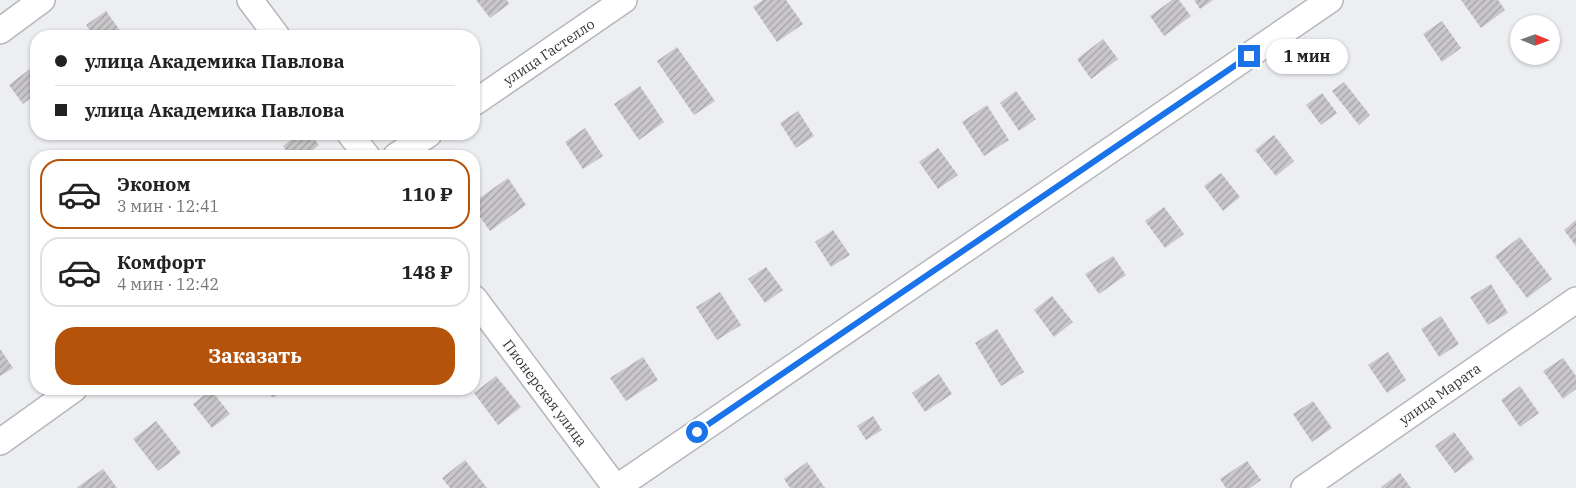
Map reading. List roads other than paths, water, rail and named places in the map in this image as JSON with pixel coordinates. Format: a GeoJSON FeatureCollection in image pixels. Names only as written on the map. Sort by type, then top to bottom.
{"type":"FeatureCollection","features":[{"type":"Feature","properties":{"kind":"street"},"geometry":{"type":"LineString","coordinates":[[0,31],[42,0]]}},
{"type":"Feature","properties":{"kind":"street"},"geometry":{"type":"LineString","coordinates":[[250,0],[272,30]]}},
{"type":"Feature","properties":{"kind":"street","name":"улица Гастелло"},"geometry":{"type":"LineString","coordinates":[[480,99],[624,0]]}},
{"type":"Feature","properties":{"kind":"street"},"geometry":{"type":"LineString","coordinates":[[616,488],[1330,0]]}},
{"type":"Feature","properties":{"kind":"street"},"geometry":{"type":"LineString","coordinates":[[355,140],[362,150]]}},
{"type":"Feature","properties":{"kind":"street"},"geometry":{"type":"LineString","coordinates":[[405,150],[420,140]]}},
{"type":"Feature","properties":{"kind":"street","name":"улица Марата"},"geometry":{"type":"LineString","coordinates":[[1304,488],[1576,300]]}},
{"type":"Feature","properties":{"kind":"street","name":"Пионерская улица"},"geometry":{"type":"LineString","coordinates":[[480,306],[616,488]]}},
{"type":"Feature","properties":{"kind":"street"},"geometry":{"type":"LineString","coordinates":[[0,442],[66,395]]}}]}
